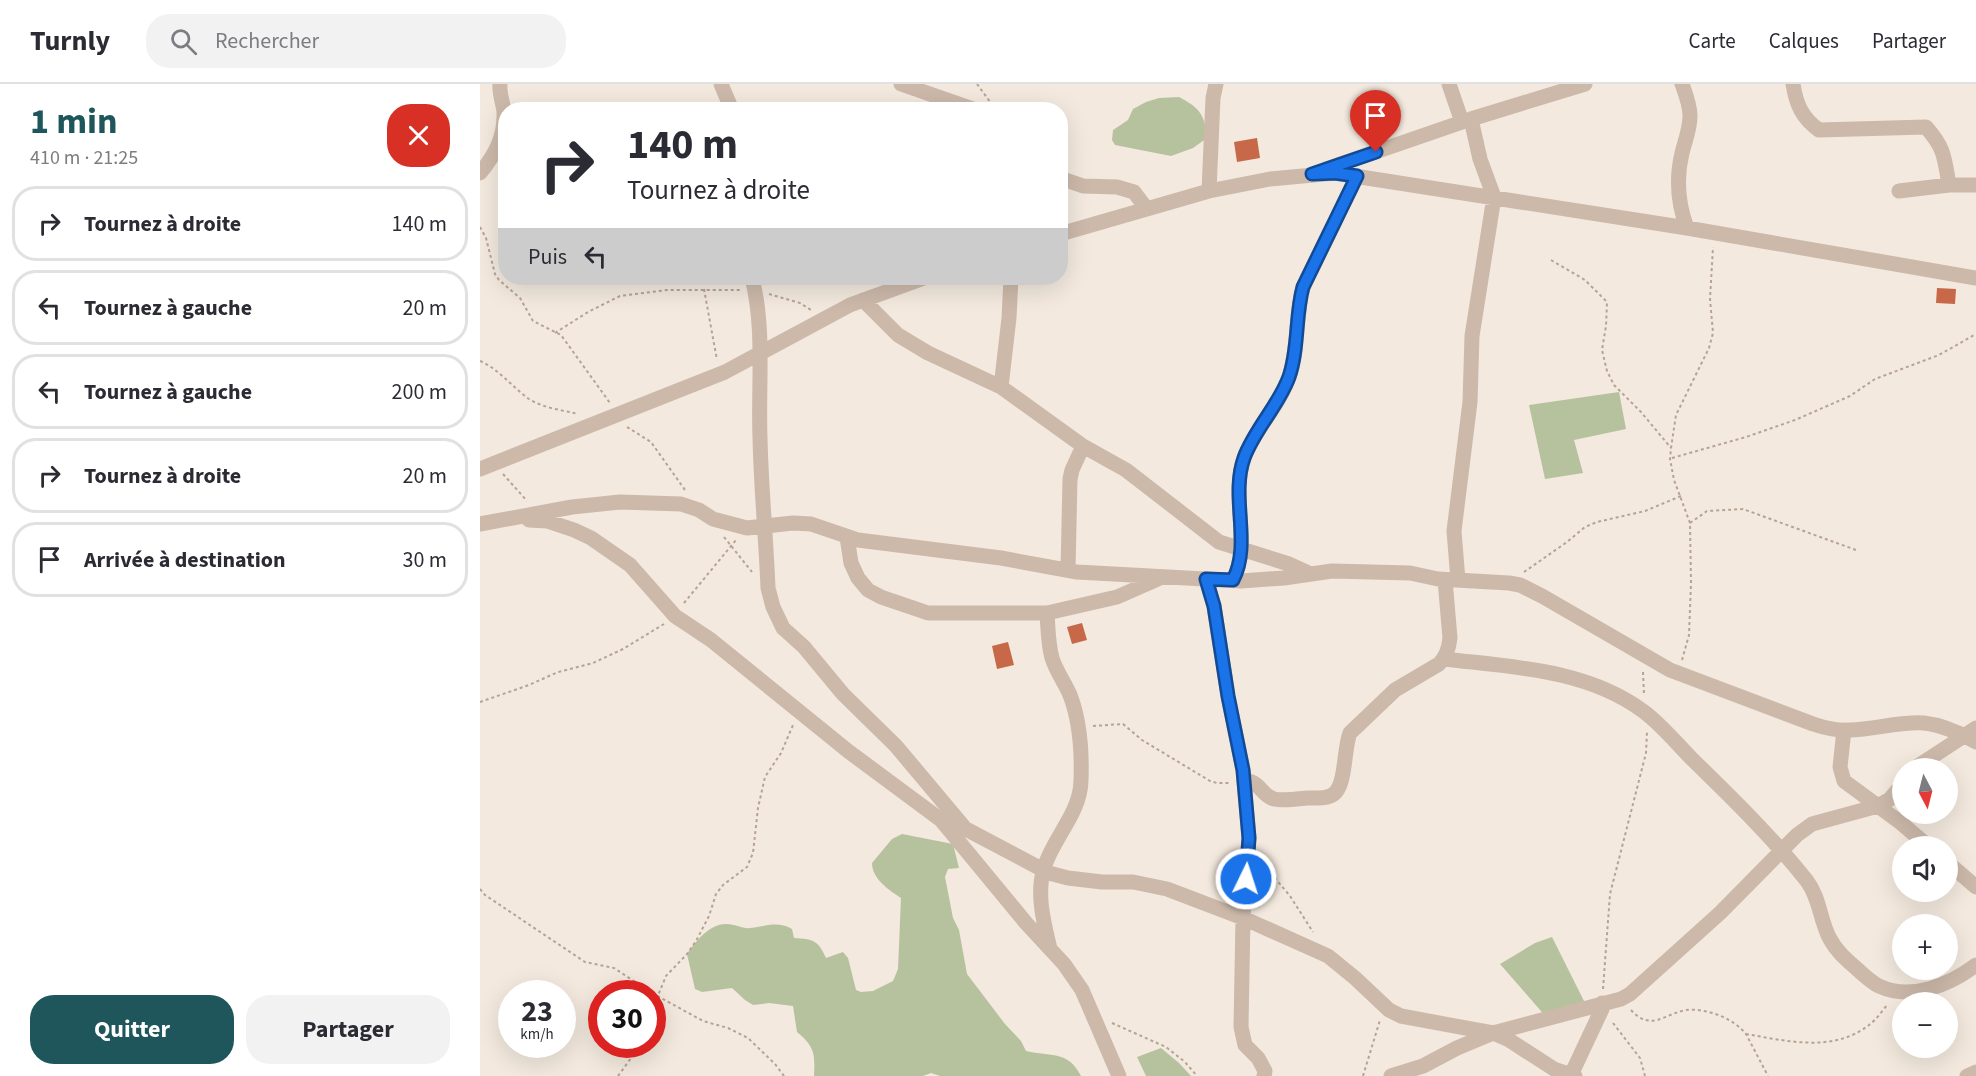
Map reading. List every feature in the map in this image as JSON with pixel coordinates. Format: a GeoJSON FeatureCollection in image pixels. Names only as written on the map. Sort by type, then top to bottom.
{"type":"FeatureCollection","features":[{"type":"Feature","properties":{"kind":"street"},"geometry":{"type":"LineString","coordinates":[[500,84],[501,102]]}},
{"type":"Feature","properties":{"kind":"street"},"geometry":{"type":"LineString","coordinates":[[721,84],[729,102]]}},
{"type":"Feature","properties":{"kind":"street"},"geometry":{"type":"LineString","coordinates":[[901,84],[953,102]]}},
{"type":"Feature","properties":{"kind":"street"},"geometry":{"type":"LineString","coordinates":[[1209,191],[1213,98],[1216,84]]}},
{"type":"Feature","properties":{"kind":"street"},"geometry":{"type":"LineString","coordinates":[[1244,780],[1255,782],[1273,799],[1332,796],[1341,785],[1346,742],[1356,725],[1395,690],[1439,664],[1444,659],[1449,646],[1454,531],[1470,402],[1472,336],[1494,197],[1467,121],[1449,84]]}},
{"type":"Feature","properties":{"kind":"street"},"geometry":{"type":"LineString","coordinates":[[1312,174],[1467,121],[1585,84]]}},
{"type":"Feature","properties":{"kind":"street"},"geometry":{"type":"LineString","coordinates":[[1682,84],[1690,108],[1689,131],[1682,155],[1679,198],[1687,228]]}},
{"type":"Feature","properties":{"kind":"street"},"geometry":{"type":"LineString","coordinates":[[1793,84],[1796,102],[1808,122],[1819,130],[1926,127],[1940,144],[1945,158],[1949,185]]}},
{"type":"Feature","properties":{"kind":"street"},"geometry":{"type":"LineString","coordinates":[[480,173],[493,158],[498,147]]}},
{"type":"Feature","properties":{"kind":"street"},"geometry":{"type":"LineString","coordinates":[[1068,232],[1209,191],[1270,179],[1335,173],[1714,232],[1976,278]]}},
{"type":"Feature","properties":{"kind":"street"},"geometry":{"type":"LineString","coordinates":[[1233,580],[1238,572],[1242,550],[1239,511],[1244,458],[1288,378],[1297,340],[1303,287],[1357,176]]}},
{"type":"Feature","properties":{"kind":"street"},"geometry":{"type":"LineString","coordinates":[[1068,181],[1083,186],[1117,187],[1134,192],[1146,208]]}},
{"type":"Feature","properties":{"kind":"street"},"geometry":{"type":"LineString","coordinates":[[1899,191],[1949,185],[1976,185]]}},
{"type":"Feature","properties":{"kind":"street"},"geometry":{"type":"LineString","coordinates":[[754,285],[760,353],[760,439],[768,588],[773,607],[783,628],[804,646],[843,694],[897,746],[964,828]]}},
{"type":"Feature","properties":{"kind":"street"},"geometry":{"type":"LineString","coordinates":[[487,466],[719,374],[825,318],[863,300],[905,285]]}},
{"type":"Feature","properties":{"kind":"street"},"geometry":{"type":"LineString","coordinates":[[1001,387],[1011,285]]}},
{"type":"Feature","properties":{"kind":"street"},"geometry":{"type":"LineString","coordinates":[[863,300],[898,335],[911,344],[1001,387],[1083,446],[1126,470],[1219,542],[1289,564],[1311,574]]}},
{"type":"Feature","properties":{"kind":"street"},"geometry":{"type":"LineString","coordinates":[[1068,570],[1070,479],[1083,446]]}},
{"type":"Feature","properties":{"kind":"street"},"geometry":{"type":"LineString","coordinates":[[480,524],[538,513],[620,502],[681,504],[699,510],[713,519],[747,528],[793,523],[811,524],[858,540],[1000,558],[1068,570],[1233,580],[1284,578],[1356,570],[1410,573],[1451,580],[1509,583],[1520,585],[1542,596],[1646,658],[1813,724],[1844,730],[1926,723],[1972,735]]}},
{"type":"Feature","properties":{"kind":"street"},"geometry":{"type":"LineString","coordinates":[[505,519],[547,521],[591,538],[630,565],[675,616],[711,640],[848,751],[941,820],[1026,923],[1064,964],[1082,990],[1119,1076]]}},
{"type":"Feature","properties":{"kind":"street"},"geometry":{"type":"LineString","coordinates":[[847,537],[851,562],[858,578],[868,590],[928,613],[1047,613],[1117,597],[1162,577]]}},
{"type":"Feature","properties":{"kind":"street"},"geometry":{"type":"LineString","coordinates":[[1206,579],[1214,606],[1244,780],[1249,838],[1243,918],[1241,1027],[1245,1045],[1258,1058],[1265,1071],[1264,1076]]}},
{"type":"Feature","properties":{"kind":"street"},"geometry":{"type":"LineString","coordinates":[[1047,613],[1052,659],[1071,697],[1079,727],[1081,780],[1079,795],[1043,870],[1042,914],[1050,949]]}},
{"type":"Feature","properties":{"kind":"street"},"geometry":{"type":"LineString","coordinates":[[1444,659],[1520,667],[1566,676],[1591,684],[1645,712],[1735,800],[1782,851],[1814,891],[1829,937],[1844,958],[1876,984],[1899,991],[1917,990],[1947,984],[1976,965]]}},
{"type":"Feature","properties":{"kind":"street"},"geometry":{"type":"LineString","coordinates":[[1844,730],[1840,767],[1844,781],[1916,836]]}},
{"type":"Feature","properties":{"kind":"street"},"geometry":{"type":"LineString","coordinates":[[1932,758],[1972,735]]}},
{"type":"Feature","properties":{"kind":"street"},"geometry":{"type":"LineString","coordinates":[[1391,1076],[1423,1066],[1493,1033],[1602,1006],[1630,994],[1679,952],[1797,835],[1812,824],[1878,806],[1892,797]]}},
{"type":"Feature","properties":{"kind":"street"},"geometry":{"type":"LineString","coordinates":[[941,820],[964,828],[1043,870],[1068,879],[1132,882],[1167,888],[1243,918],[1328,956],[1385,1006],[1401,1016],[1493,1033],[1509,1040],[1554,1069],[1573,1075],[1602,1006]]}},
{"type":"Feature","properties":{"kind":"street"},"geometry":{"type":"LineString","coordinates":[[1958,871],[1976,887]]}},
{"type":"Feature","properties":{"kind":"street"},"geometry":{"type":"LineString","coordinates":[[1967,1076],[1976,1072]]}},
{"type":"Feature","properties":{"kind":"path"},"geometry":{"type":"LineString","coordinates":[[977,84],[990,102]]}},
{"type":"Feature","properties":{"kind":"path"},"geometry":{"type":"LineString","coordinates":[[480,227],[486,238],[498,278]]}},
{"type":"Feature","properties":{"kind":"path"},"geometry":{"type":"LineString","coordinates":[[1678,672],[1689,635],[1690,523],[1674,480],[1670,459],[1676,415],[1709,348],[1713,333],[1710,298],[1714,232]]}},
{"type":"Feature","properties":{"kind":"path"},"geometry":{"type":"LineString","coordinates":[[1551,261],[1586,280],[1607,303],[1602,350],[1607,371],[1614,385],[1641,412],[1671,448]]}},
{"type":"Feature","properties":{"kind":"path"},"geometry":{"type":"LineString","coordinates":[[505,285],[520,298],[533,321],[561,336],[619,414]]}},
{"type":"Feature","properties":{"kind":"path"},"geometry":{"type":"LineString","coordinates":[[555,333],[588,312],[620,296],[667,290],[744,285]]}},
{"type":"Feature","properties":{"kind":"path"},"geometry":{"type":"LineString","coordinates":[[756,285],[800,303],[825,318]]}},
{"type":"Feature","properties":{"kind":"path"},"geometry":{"type":"LineString","coordinates":[[704,289],[719,374]]}},
{"type":"Feature","properties":{"kind":"path"},"geometry":{"type":"LineString","coordinates":[[1670,459],[1795,420],[1850,396],[1875,380],[1938,355],[1976,334]]}},
{"type":"Feature","properties":{"kind":"path"},"geometry":{"type":"LineString","coordinates":[[487,466],[538,513]]}},
{"type":"Feature","properties":{"kind":"path"},"geometry":{"type":"LineString","coordinates":[[1509,583],[1567,542],[1585,526],[1645,511],[1681,496]]}},
{"type":"Feature","properties":{"kind":"path"},"geometry":{"type":"LineString","coordinates":[[1690,523],[1707,511],[1743,509],[1856,550]]}},
{"type":"Feature","properties":{"kind":"path"},"geometry":{"type":"LineString","coordinates":[[713,519],[746,566],[768,588]]}},
{"type":"Feature","properties":{"kind":"path"},"geometry":{"type":"LineString","coordinates":[[480,702],[529,686],[558,672],[593,663],[652,633],[675,616],[747,528]]}},
{"type":"Feature","properties":{"kind":"path"},"geometry":{"type":"LineString","coordinates":[[1645,1076],[1640,1058],[1602,1006],[1610,894],[1646,753],[1647,724],[1643,673],[1646,658]]}},
{"type":"Feature","properties":{"kind":"path"},"geometry":{"type":"LineString","coordinates":[[664,980],[696,941],[709,916],[716,894],[723,885],[747,867],[753,852],[758,808],[765,777],[781,753],[792,727],[796,709]]}},
{"type":"Feature","properties":{"kind":"path"},"geometry":{"type":"LineString","coordinates":[[1079,727],[1123,724],[1142,740],[1210,781],[1217,783],[1244,780]]}},
{"type":"Feature","properties":{"kind":"path"},"geometry":{"type":"LineString","coordinates":[[1249,838],[1257,857],[1290,896],[1315,936]]}},
{"type":"Feature","properties":{"kind":"path"},"geometry":{"type":"LineString","coordinates":[[480,889],[485,895],[585,962],[614,968],[632,980]]}},
{"type":"Feature","properties":{"kind":"path"},"geometry":{"type":"LineString","coordinates":[[1746,1034],[1798,1042],[1834,1042],[1853,1036],[1871,1024],[1899,991]]}},
{"type":"Feature","properties":{"kind":"path"},"geometry":{"type":"LineString","coordinates":[[1621,999],[1637,1017],[1649,1021],[1659,1020],[1686,1010],[1721,1016],[1741,1028],[1746,1034],[1767,1070],[1768,1076]]}},
{"type":"Feature","properties":{"kind":"path"},"geometry":{"type":"LineString","coordinates":[[666,1001],[703,1021],[728,1028],[748,1038],[784,1076]]}},
{"type":"Feature","properties":{"kind":"path"},"geometry":{"type":"LineString","coordinates":[[1363,1076],[1385,1006]]}},
{"type":"Feature","properties":{"kind":"path"},"geometry":{"type":"LineString","coordinates":[[1093,1015],[1166,1047],[1185,1062],[1197,1076]]}},
{"type":"Feature","properties":{"kind":"path"},"geometry":{"type":"LineString","coordinates":[[618,1076],[631,1058]]}},
{"type":"Feature","properties":{"kind":"green space"},"geometry":{"type":"Polygon","coordinates":[[[1179,97],[1200,113],[1205,123],[1207,138],[1193,148],[1171,156],[1115,145],[1112,140],[1113,130],[1128,120],[1133,109],[1159,98],[1179,97]]]}},
{"type":"Feature","properties":{"kind":"green space"},"geometry":{"type":"Polygon","coordinates":[[[1619,392],[1626,429],[1574,440],[1583,473],[1545,479],[1529,405],[1619,392]]]}},
{"type":"Feature","properties":{"kind":"green space"},"geometry":{"type":"Polygon","coordinates":[[[902,834],[953,844],[959,868],[948,869],[945,877],[953,918],[959,930],[967,974],[1021,1041],[1026,1051],[1064,1058],[1076,1068],[1081,1076],[940,1076],[931,1073],[923,1076],[814,1076],[813,1051],[797,1032],[793,1006],[769,1003],[753,1005],[732,988],[702,992],[695,989],[687,954],[709,930],[721,924],[748,928],[782,925],[792,929],[794,938],[810,940],[817,944],[826,958],[843,952],[848,958],[856,990],[861,992],[873,991],[893,981],[898,969],[901,898],[878,879],[872,863],[892,839],[902,834]]]}},
{"type":"Feature","properties":{"kind":"green space"},"geometry":{"type":"Polygon","coordinates":[[[1552,937],[1587,1007],[1547,1018],[1500,964],[1535,943],[1552,937]]]}},
{"type":"Feature","properties":{"kind":"green space"},"geometry":{"type":"Polygon","coordinates":[[[1161,1048],[1191,1076],[1146,1076],[1137,1057],[1161,1048]]]}},
{"type":"Feature","properties":{"kind":"building"},"geometry":{"type":"Polygon","coordinates":[[[1257,138],[1260,158],[1237,162],[1234,142],[1257,138]]]}},
{"type":"Feature","properties":{"kind":"building"},"geometry":{"type":"Polygon","coordinates":[[[1937,288],[1956,289],[1955,304],[1936,303],[1937,288]]]}},
{"type":"Feature","properties":{"kind":"building"},"geometry":{"type":"Polygon","coordinates":[[[1082,623],[1087,640],[1072,644],[1067,627],[1082,623]]]}},
{"type":"Feature","properties":{"kind":"building"},"geometry":{"type":"Polygon","coordinates":[[[1008,642],[1014,665],[997,669],[992,646],[1008,642]]]}},
{"type":"Feature","properties":{"kind":"route"},"geometry":{"type":"LineString","coordinates":[[1246,879],[1249,838],[1243,770],[1228,696],[1214,606],[1206,579],[1233,580],[1238,572],[1242,550],[1239,495],[1244,458],[1288,378],[1297,340],[1303,287],[1357,176],[1335,173],[1312,174],[1376,152]]}}]}
